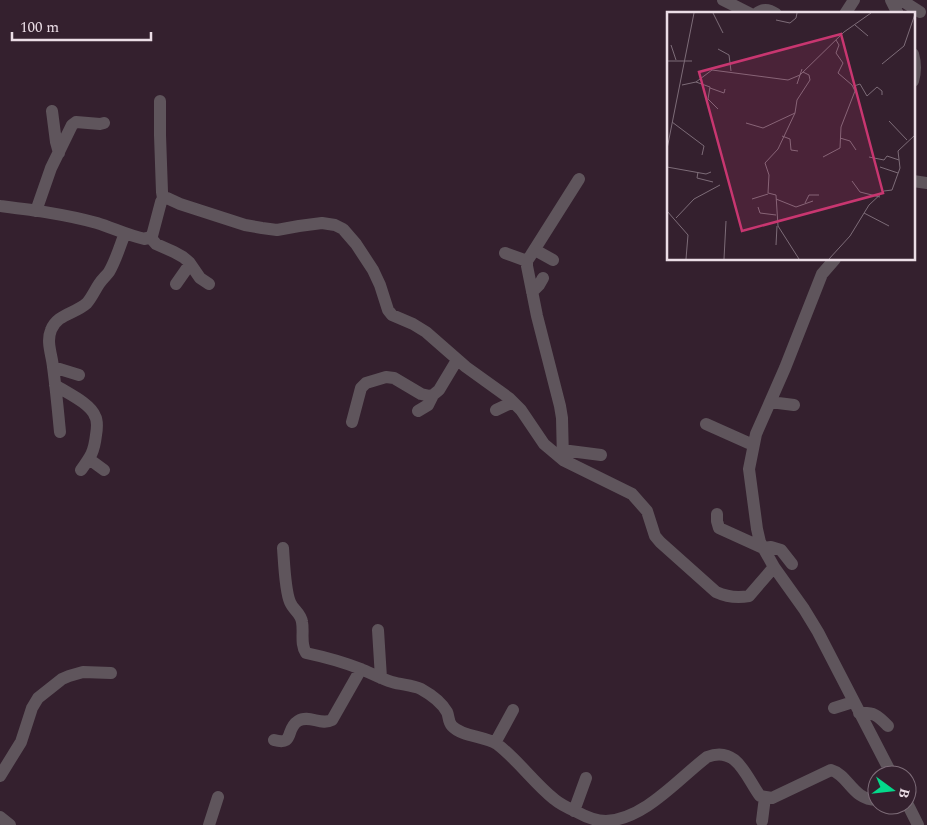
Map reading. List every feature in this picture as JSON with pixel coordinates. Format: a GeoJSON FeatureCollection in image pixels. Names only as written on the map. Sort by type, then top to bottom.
{"type":"FeatureCollection","features":[{"type":"Feature","properties":{"kind":"street"},"geometry":{"type":"LineString","coordinates":[[724,0],[747,12]]}},
{"type":"Feature","properties":{"kind":"street"},"geometry":{"type":"LineString","coordinates":[[846,12],[854,0]]}},
{"type":"Feature","properties":{"kind":"street"},"geometry":{"type":"LineString","coordinates":[[891,0],[897,12]]}},
{"type":"Feature","properties":{"kind":"street"},"geometry":{"type":"LineString","coordinates":[[902,0],[920,12]]}},
{"type":"Feature","properties":{"kind":"street"},"geometry":{"type":"LineString","coordinates":[[759,12],[767,10],[772,12]]}},
{"type":"Feature","properties":{"kind":"street"},"geometry":{"type":"LineString","coordinates":[[914,58],[916,65],[914,78]]}},
{"type":"Feature","properties":{"kind":"street"},"geometry":{"type":"LineString","coordinates":[[0,206],[96,223],[145,239],[152,236],[163,198],[160,152],[160,101]]}},
{"type":"Feature","properties":{"kind":"street"},"geometry":{"type":"LineString","coordinates":[[52,110],[59,153]]}},
{"type":"Feature","properties":{"kind":"street"},"geometry":{"type":"LineString","coordinates":[[36,211],[46,180],[72,125],[76,122],[104,123]]}},
{"type":"Feature","properties":{"kind":"street"},"geometry":{"type":"LineString","coordinates":[[562,455],[562,418],[560,406],[527,266],[528,261],[579,179]]}},
{"type":"Feature","properties":{"kind":"street"},"geometry":{"type":"LineString","coordinates":[[914,181],[927,183]]}},
{"type":"Feature","properties":{"kind":"street"},"geometry":{"type":"LineString","coordinates":[[163,198],[245,225],[262,228],[277,230],[322,223],[344,229],[373,270],[388,310],[397,318],[413,324],[437,340],[457,360],[513,402],[521,410],[544,444],[632,494],[647,511],[655,536],[660,542],[716,592],[724,596],[749,596],[774,567]]}},
{"type":"Feature","properties":{"kind":"street"},"geometry":{"type":"LineString","coordinates":[[60,432],[49,338],[51,328],[57,320],[81,308],[88,302],[100,281],[108,274],[125,233]]}},
{"type":"Feature","properties":{"kind":"street"},"geometry":{"type":"LineString","coordinates":[[150,237],[156,244],[183,257],[200,278],[209,284]]}},
{"type":"Feature","properties":{"kind":"street"},"geometry":{"type":"LineString","coordinates":[[535,250],[553,260]]}},
{"type":"Feature","properties":{"kind":"street"},"geometry":{"type":"LineString","coordinates":[[505,253],[528,261]]}},
{"type":"Feature","properties":{"kind":"street"},"geometry":{"type":"LineString","coordinates":[[834,260],[822,274],[812,296],[785,368],[756,434],[750,469],[756,528],[760,542],[774,567],[804,608],[818,632],[887,765]]}},
{"type":"Feature","properties":{"kind":"street"},"geometry":{"type":"LineString","coordinates":[[176,284],[190,264]]}},
{"type":"Feature","properties":{"kind":"street"},"geometry":{"type":"LineString","coordinates":[[532,292],[543,278]]}},
{"type":"Feature","properties":{"kind":"street"},"geometry":{"type":"LineString","coordinates":[[418,411],[428,405],[457,360]]}},
{"type":"Feature","properties":{"kind":"street"},"geometry":{"type":"LineString","coordinates":[[53,366],[79,375]]}},
{"type":"Feature","properties":{"kind":"street"},"geometry":{"type":"LineString","coordinates":[[352,422],[361,388],[370,381],[386,377],[394,378],[421,394],[433,395]]}},
{"type":"Feature","properties":{"kind":"street"},"geometry":{"type":"LineString","coordinates":[[55,385],[82,401],[95,414],[97,421],[95,448],[85,464],[104,470]]}},
{"type":"Feature","properties":{"kind":"street"},"geometry":{"type":"LineString","coordinates":[[496,410],[513,402]]}},
{"type":"Feature","properties":{"kind":"street"},"geometry":{"type":"LineString","coordinates":[[770,402],[794,405]]}},
{"type":"Feature","properties":{"kind":"street"},"geometry":{"type":"LineString","coordinates":[[706,424],[753,445]]}},
{"type":"Feature","properties":{"kind":"street"},"geometry":{"type":"LineString","coordinates":[[562,455],[601,455]]}},
{"type":"Feature","properties":{"kind":"street"},"geometry":{"type":"LineString","coordinates":[[717,514],[719,528],[763,548],[771,547],[782,550],[792,564]]}},
{"type":"Feature","properties":{"kind":"street"},"geometry":{"type":"LineString","coordinates":[[283,548],[288,596],[290,604],[302,621],[303,648],[306,652],[361,669],[391,682],[422,690],[446,710],[452,727],[495,743],[555,800],[592,819],[622,822],[655,800],[702,761],[714,754],[728,756],[736,761],[760,796],[772,798],[831,770],[836,772],[853,789],[867,799]]}},
{"type":"Feature","properties":{"kind":"street"},"geometry":{"type":"LineString","coordinates":[[378,630],[381,678]]}},
{"type":"Feature","properties":{"kind":"street"},"geometry":{"type":"LineString","coordinates":[[274,740],[280,742],[286,740],[294,725],[303,719],[324,723],[330,722],[361,669]]}},
{"type":"Feature","properties":{"kind":"street"},"geometry":{"type":"LineString","coordinates":[[0,776],[21,742],[32,708],[38,698],[62,679],[69,676],[83,672],[111,673]]}},
{"type":"Feature","properties":{"kind":"street"},"geometry":{"type":"LineString","coordinates":[[834,708],[856,707],[877,715],[888,726]]}},
{"type":"Feature","properties":{"kind":"street"},"geometry":{"type":"LineString","coordinates":[[495,743],[513,710]]}},
{"type":"Feature","properties":{"kind":"street"},"geometry":{"type":"LineString","coordinates":[[574,811],[586,778]]}},
{"type":"Feature","properties":{"kind":"street"},"geometry":{"type":"LineString","coordinates":[[209,825],[218,797]]}},
{"type":"Feature","properties":{"kind":"street"},"geometry":{"type":"LineString","coordinates":[[762,821],[766,797]]}},
{"type":"Feature","properties":{"kind":"street"},"geometry":{"type":"LineString","coordinates":[[0,817],[10,825]]}}]}
